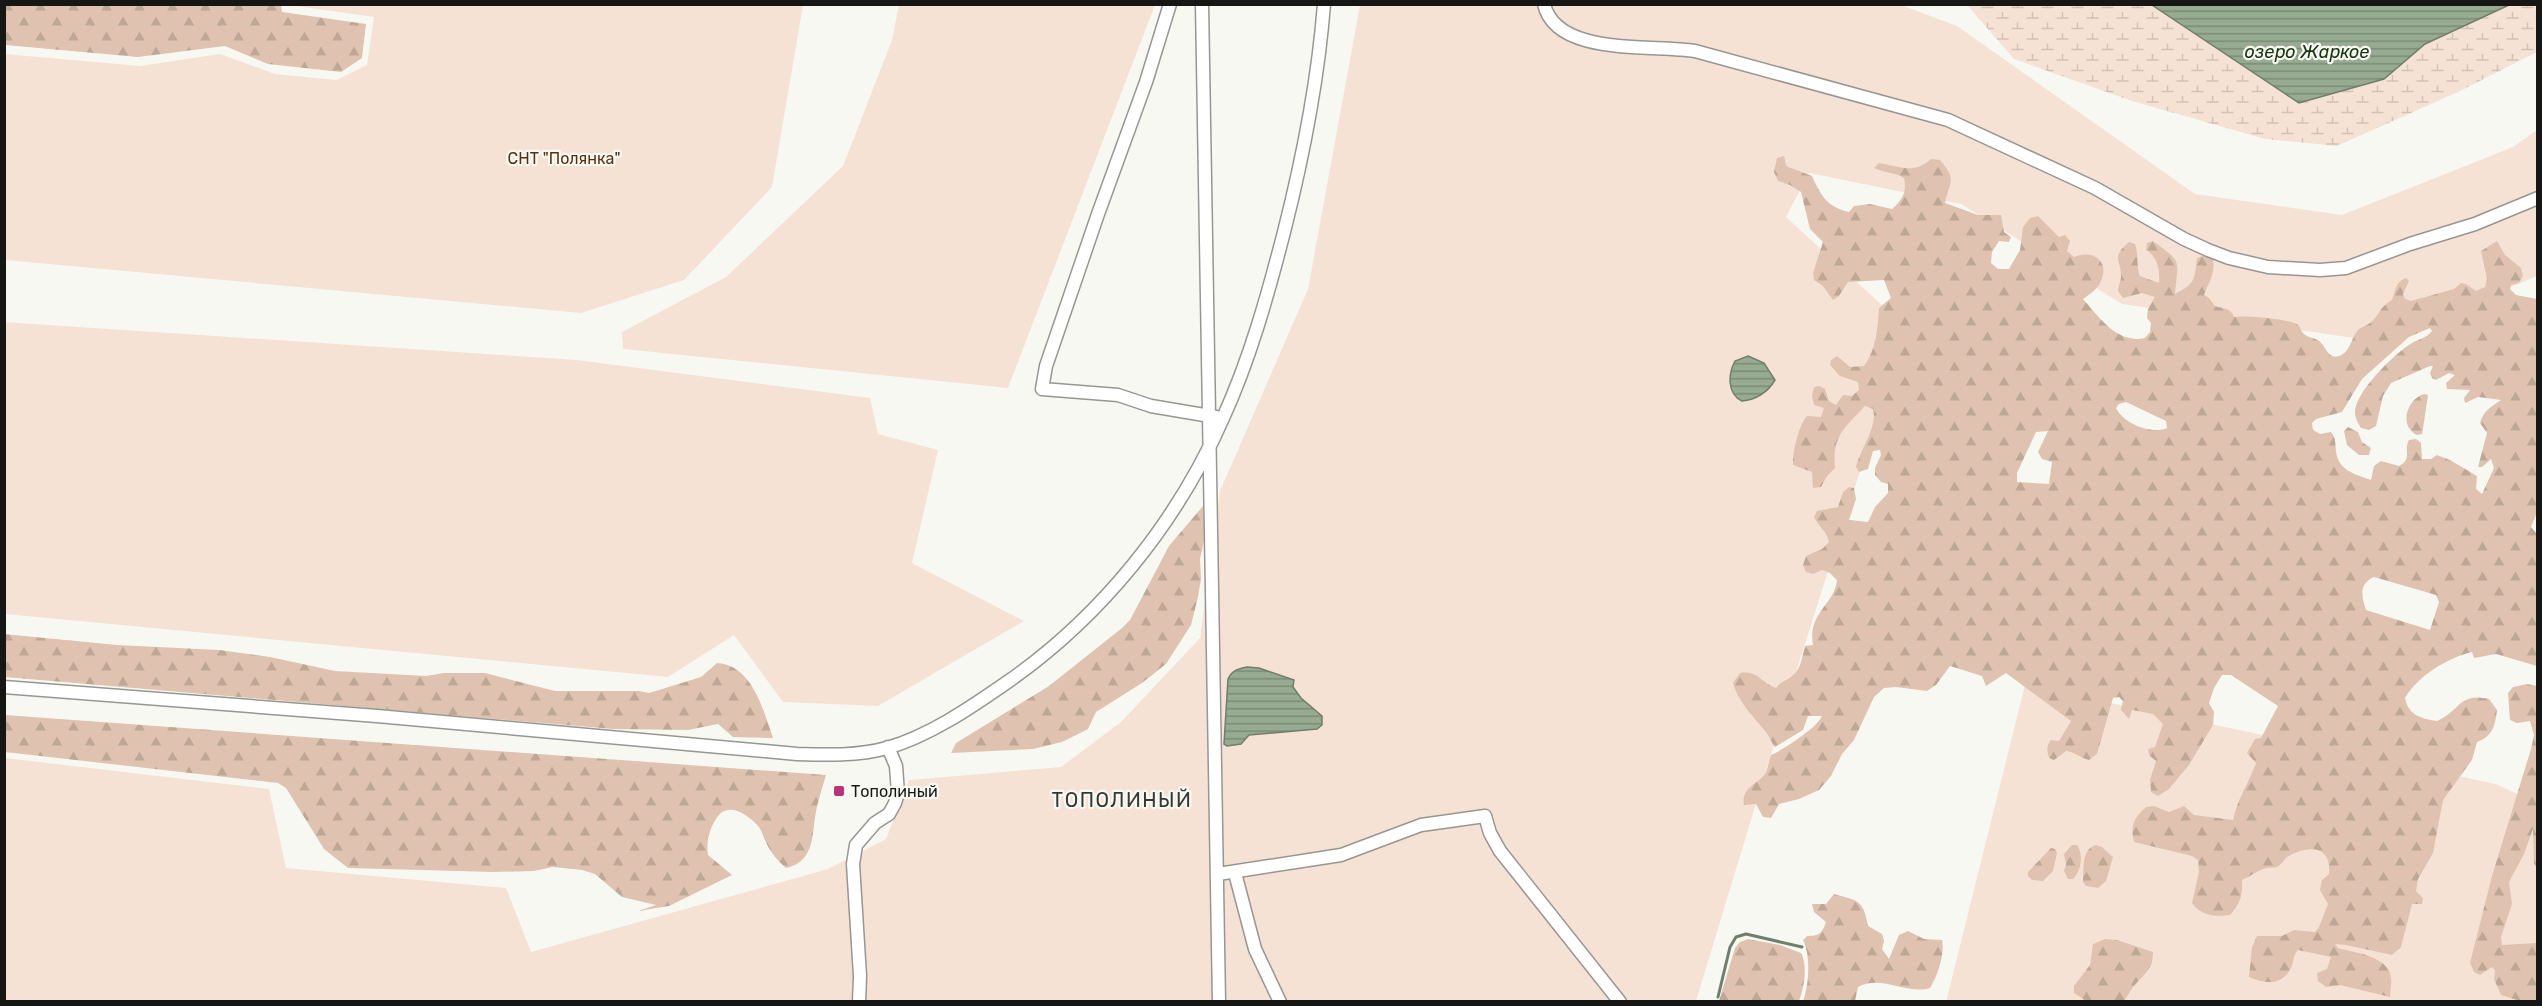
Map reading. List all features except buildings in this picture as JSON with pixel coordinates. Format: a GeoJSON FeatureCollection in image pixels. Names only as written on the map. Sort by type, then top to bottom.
{"type":"FeatureCollection","features":[{"type":"Feature","properties":{"kind":"street"},"geometry":{"type":"LineString","coordinates":[[1170,4],[1146,82],[1046,366],[1042,389],[1118,395],[1151,406],[1223,419]]}},
{"type":"Feature","properties":{"kind":"street"},"geometry":{"type":"LineString","coordinates":[[1202,4],[1219,1002]]}},
{"type":"Feature","properties":{"kind":"street"},"geometry":{"type":"LineString","coordinates":[[4,687],[377,716],[797,754],[832,755],[888,747],[924,732],[987,696],[1053,648],[1083,620],[1111,591],[1142,552],[1170,512],[1209,446],[1236,387],[1269,285],[1298,176],[1311,114],[1324,4]]}},
{"type":"Feature","properties":{"kind":"street"},"geometry":{"type":"LineString","coordinates":[[1544,4],[1550,20],[1563,31],[1600,45],[1672,47],[1695,51],[1948,120],[2096,188],[2192,243],[2250,264],[2320,270],[2346,268],[2410,244],[2475,224],[2538,198]]}},
{"type":"Feature","properties":{"kind":"street"},"geometry":{"type":"LineString","coordinates":[[859,1002],[860,976],[853,864],[856,845],[875,824],[889,814],[896,803],[898,793],[896,766],[888,747]]}},
{"type":"Feature","properties":{"kind":"street"},"geometry":{"type":"LineString","coordinates":[[1218,874],[1341,855],[1421,825],[1485,816],[1497,846],[1620,1002]]}},
{"type":"Feature","properties":{"kind":"street"},"geometry":{"type":"LineString","coordinates":[[1235,873],[1255,949],[1280,1002]]}},
{"type":"Feature","properties":{"kind":"green space"},"geometry":{"type":"Polygon","coordinates":[[[4,5],[281,5],[282,12],[366,24],[362,58],[341,72],[268,64],[225,46],[138,57],[5,45],[4,5]]]}},
{"type":"Feature","properties":{"kind":"green space","name":"СНТ \"Полянка\""},"geometry":{"type":"Polygon","coordinates":[[[289,5],[803,5],[772,187],[684,280],[581,313],[5,260],[5,54],[140,66],[220,54],[275,74],[337,80],[367,65],[374,17],[289,5]]]}},
{"type":"Feature","properties":{"kind":"green space"},"geometry":{"type":"Polygon","coordinates":[[[899,5],[1155,5],[1008,388],[623,349],[622,332],[726,277],[843,166],[892,40],[899,5]]]}},
{"type":"Feature","properties":{"kind":"green space"},"geometry":{"type":"Polygon","coordinates":[[[1360,5],[1901,5],[1957,26],[2195,194],[2342,215],[2513,147],[2537,130],[2537,276],[2381,342],[2122,304],[1961,204],[1809,173],[1786,217],[1884,307],[1876,421],[1796,672],[1696,1001],[5,1002],[5,758],[269,789],[286,868],[506,888],[531,952],[828,869],[886,839],[909,780],[1061,767],[1121,722],[1200,638],[1220,491],[1308,289],[1360,5]]]}},
{"type":"Feature","properties":{"kind":"green space"},"geometry":{"type":"Polygon","coordinates":[[[1967,5],[2152,5],[2299,103],[2384,79],[2425,44],[2509,5],[2537,5],[2537,52],[2460,91],[2337,146],[2265,139],[2132,101],[2014,59],[1967,5]]]}},
{"type":"Feature","properties":{"kind":"green space"},"geometry":{"type":"Polygon","coordinates":[[[1784,156],[1786,166],[1812,176],[1818,189],[1830,204],[1849,212],[1854,206],[1870,204],[1892,209],[1901,198],[1905,187],[1904,178],[1874,168],[1879,163],[1912,168],[1931,159],[1940,160],[1949,172],[1951,180],[1945,203],[1978,215],[2001,215],[2004,232],[2011,237],[2009,242],[1999,241],[1992,252],[1991,263],[1998,269],[2009,269],[2020,250],[2023,227],[2030,218],[2038,216],[2059,237],[2065,235],[2070,241],[2067,251],[2074,257],[2088,255],[2098,258],[2103,268],[2101,281],[2083,299],[2110,328],[2135,339],[2145,338],[2150,332],[2148,309],[2155,297],[2142,293],[2123,298],[2118,291],[2121,270],[2118,255],[2129,242],[2135,244],[2140,276],[2159,283],[2157,264],[2146,250],[2147,243],[2153,241],[2174,258],[2177,268],[2175,294],[2187,287],[2193,280],[2197,258],[2205,255],[2212,256],[2213,272],[2204,295],[2215,306],[2229,310],[2234,317],[2267,318],[2294,323],[2305,335],[2319,341],[2335,357],[2346,352],[2358,330],[2370,323],[2392,300],[2396,287],[2403,279],[2406,278],[2409,281],[2403,294],[2405,299],[2411,301],[2454,289],[2461,283],[2476,291],[2485,287],[2487,279],[2481,251],[2497,241],[2505,255],[2521,268],[2523,276],[2519,283],[2511,285],[2510,289],[2516,295],[2537,299],[2538,510],[2531,527],[2538,535],[2537,666],[2496,654],[2474,658],[2472,652],[2453,659],[2425,675],[2405,698],[2409,708],[2416,715],[2437,721],[2461,703],[2472,698],[2489,699],[2497,710],[2492,730],[2487,737],[2477,742],[2472,760],[2443,800],[2433,853],[2418,879],[2416,891],[2423,898],[2422,904],[2412,904],[2401,947],[2392,955],[2335,944],[2338,948],[2370,956],[2384,964],[2391,977],[2390,997],[2340,985],[2326,987],[2318,981],[2317,973],[2327,969],[2331,957],[2298,950],[2291,968],[2278,981],[2267,982],[2249,977],[2252,947],[2257,936],[2282,936],[2294,930],[2315,932],[2319,927],[2328,904],[2320,890],[2322,880],[2329,874],[2327,857],[2322,852],[2302,850],[2287,857],[2277,867],[2265,868],[2242,880],[2241,895],[2236,907],[2230,915],[2219,916],[2204,913],[2192,903],[2199,872],[2198,860],[2192,856],[2134,842],[2132,831],[2134,822],[2146,807],[2154,806],[2169,812],[2184,806],[2194,815],[2233,820],[2256,763],[2247,753],[2255,739],[2261,738],[2278,706],[2231,675],[2222,675],[2214,688],[2209,703],[2214,712],[2213,725],[2189,765],[2169,789],[2158,796],[2151,792],[2150,780],[2156,761],[2149,755],[2148,749],[2155,747],[2163,724],[2153,714],[2132,710],[2129,719],[2121,710],[2123,701],[2119,697],[2113,698],[2097,754],[2089,760],[2066,751],[2054,760],[2049,758],[2048,744],[2051,740],[2059,741],[2071,721],[2006,673],[1986,686],[1982,676],[1950,666],[1936,685],[1927,691],[1896,687],[1884,688],[1874,697],[1854,740],[1842,754],[1831,776],[1819,790],[1799,799],[1779,804],[1771,818],[1763,817],[1756,804],[1744,805],[1747,790],[1765,774],[1771,755],[1807,732],[1822,716],[1808,716],[1803,730],[1775,747],[1742,703],[1733,683],[1740,673],[1751,673],[1776,688],[1797,671],[1805,646],[1813,645],[1814,625],[1832,596],[1837,580],[1830,573],[1822,570],[1813,574],[1806,572],[1803,565],[1806,556],[1822,549],[1829,542],[1827,535],[1814,517],[1817,511],[1838,507],[1843,492],[1849,487],[1854,488],[1856,499],[1849,520],[1868,522],[1875,507],[1888,493],[1888,484],[1881,482],[1875,475],[1875,468],[1881,455],[1880,450],[1873,451],[1868,469],[1859,472],[1856,467],[1873,423],[1873,409],[1865,406],[1841,433],[1836,447],[1835,468],[1821,487],[1813,488],[1812,472],[1793,465],[1801,425],[1807,416],[1821,417],[1824,408],[1814,405],[1812,396],[1814,387],[1820,386],[1825,389],[1829,401],[1836,405],[1843,395],[1852,396],[1859,390],[1858,382],[1840,376],[1830,365],[1831,360],[1837,356],[1850,367],[1864,366],[1874,346],[1879,308],[1891,298],[1884,280],[1848,282],[1839,296],[1833,300],[1823,286],[1814,280],[1813,273],[1823,242],[1810,229],[1801,192],[1778,181],[1774,172],[1777,158],[1784,156]],[[2430,328],[2409,337],[2362,379],[2342,412],[2316,419],[2312,423],[2313,430],[2320,434],[2331,432],[2335,439],[2337,457],[2343,467],[2371,480],[2374,466],[2381,461],[2399,466],[2403,463],[2407,457],[2409,440],[2416,439],[2421,443],[2422,459],[2431,459],[2437,455],[2450,460],[2477,476],[2476,489],[2482,494],[2494,468],[2491,459],[2482,467],[2478,467],[2487,433],[2480,423],[2486,412],[2501,400],[2478,397],[2465,403],[2464,398],[2470,390],[2447,389],[2446,383],[2455,375],[2449,373],[2436,380],[2432,378],[2430,373],[2433,366],[2430,366],[2391,383],[2383,396],[2376,426],[2369,430],[2361,428],[2357,421],[2356,406],[2372,380],[2396,355],[2432,331],[2430,328]],[[2126,402],[2119,404],[2116,408],[2131,423],[2153,430],[2167,428],[2166,421],[2126,402]],[[2048,431],[2036,432],[2017,473],[2017,482],[2049,484],[2052,462],[2042,459],[2038,452],[2048,431]],[[2374,577],[2362,590],[2366,610],[2430,630],[2439,602],[2436,595],[2374,577]]]}},
{"type":"Feature","properties":{"kind":"green space"},"geometry":{"type":"Polygon","coordinates":[[[4,322],[577,360],[870,398],[878,434],[938,450],[912,563],[1024,621],[878,706],[783,702],[734,635],[668,677],[5,614],[4,322]]]}},
{"type":"Feature","properties":{"kind":"green space"},"geometry":{"type":"Polygon","coordinates":[[[2424,394],[2428,395],[2423,429],[2422,434],[2417,435],[2408,426],[2407,413],[2413,401],[2424,394]]]}},
{"type":"Feature","properties":{"kind":"green space"},"geometry":{"type":"Polygon","coordinates":[[[2348,427],[2358,432],[2362,442],[2371,448],[2369,455],[2359,455],[2347,445],[2344,431],[2348,427]]]}},
{"type":"Feature","properties":{"kind":"green space"},"geometry":{"type":"Polygon","coordinates":[[[1203,506],[1205,536],[1200,559],[1201,579],[1198,597],[1191,625],[1166,664],[1142,683],[1096,712],[1088,729],[1062,742],[1033,749],[951,753],[956,743],[1049,686],[1122,628],[1130,620],[1169,546],[1203,506]]]}},
{"type":"Feature","properties":{"kind":"green space"},"geometry":{"type":"Polygon","coordinates":[[[4,634],[117,645],[219,650],[270,657],[335,671],[426,676],[444,673],[485,673],[555,691],[649,693],[701,677],[717,663],[739,671],[747,680],[760,702],[773,738],[733,737],[718,724],[688,730],[613,729],[5,677],[4,634]]]}},
{"type":"Feature","properties":{"kind":"green space"},"geometry":{"type":"Polygon","coordinates":[[[2527,684],[2537,686],[2537,867],[2534,864],[2533,829],[2524,854],[2509,882],[2512,904],[2501,937],[2502,945],[2537,943],[2537,1002],[2520,1001],[2501,995],[2494,979],[2495,970],[2492,967],[2480,975],[2474,972],[2470,963],[2492,876],[2534,735],[2530,721],[2517,723],[2510,720],[2508,693],[2513,687],[2527,684]]]}},
{"type":"Feature","properties":{"kind":"green space"},"geometry":{"type":"Polygon","coordinates":[[[2025,685],[2496,784],[2537,803],[2537,1001],[1946,1002],[2025,685]]]}},
{"type":"Feature","properties":{"kind":"green space"},"geometry":{"type":"Polygon","coordinates":[[[5,715],[826,775],[817,806],[810,848],[801,861],[786,868],[772,853],[761,829],[753,821],[737,811],[726,811],[716,819],[707,850],[708,855],[732,875],[669,906],[638,911],[656,905],[622,897],[595,874],[582,870],[553,867],[534,871],[494,872],[348,868],[324,849],[286,788],[278,783],[5,752],[5,715]]]}},
{"type":"Feature","properties":{"kind":"green space"},"geometry":{"type":"Polygon","coordinates":[[[2072,845],[2077,845],[2079,849],[2081,863],[2076,876],[2068,879],[2064,871],[2066,864],[2064,854],[2072,845]]]}},
{"type":"Feature","properties":{"kind":"green space"},"geometry":{"type":"Polygon","coordinates":[[[2096,845],[2102,847],[2113,857],[2106,881],[2098,888],[2086,886],[2083,882],[2086,855],[2091,847],[2096,845]]]}},
{"type":"Feature","properties":{"kind":"green space"},"geometry":{"type":"Polygon","coordinates":[[[2051,848],[2057,853],[2053,871],[2043,881],[2032,880],[2028,872],[2051,848]]]}},
{"type":"Feature","properties":{"kind":"green space"},"geometry":{"type":"Polygon","coordinates":[[[1834,894],[1858,902],[1864,911],[1868,926],[1882,934],[1884,941],[1882,949],[1889,959],[1899,935],[1908,931],[1924,939],[1942,940],[1943,952],[1940,964],[1930,988],[1912,989],[1876,983],[1858,987],[1855,1001],[1803,1001],[1808,971],[1806,946],[1803,940],[1807,936],[1820,933],[1826,922],[1814,912],[1812,904],[1826,904],[1834,894]]]}},
{"type":"Feature","properties":{"kind":"green space"},"geometry":{"type":"Polygon","coordinates":[[[1748,939],[1780,945],[1801,953],[1805,977],[1799,1001],[1719,1001],[1735,948],[1740,942],[1748,939]]]}},
{"type":"Feature","properties":{"kind":"green space"},"geometry":{"type":"Polygon","coordinates":[[[2105,939],[2117,940],[2153,952],[2152,962],[2124,1001],[2086,1001],[2074,993],[2074,986],[2090,965],[2093,944],[2105,939]]]}},
{"type":"Feature","properties":{"kind":"water","name":"озеро Жаркое"},"geometry":{"type":"Polygon","coordinates":[[[2152,5],[2509,5],[2425,44],[2384,79],[2299,103],[2152,5]]]}},
{"type":"Feature","properties":{"kind":"water"},"geometry":{"type":"Polygon","coordinates":[[[1748,356],[1764,363],[1775,380],[1761,395],[1742,401],[1731,389],[1730,378],[1735,361],[1748,356]]]}},
{"type":"Feature","properties":{"kind":"water"},"geometry":{"type":"Polygon","coordinates":[[[1247,667],[1259,668],[1294,680],[1293,687],[1301,698],[1322,716],[1322,725],[1317,729],[1249,735],[1241,744],[1227,746],[1224,744],[1228,679],[1233,672],[1247,667]]]}},
{"type":"Feature","properties":{"kind":"waterway"},"geometry":{"type":"LineString","coordinates":[[1718,997],[1730,947],[1736,937],[1746,934],[1802,947]]}},
{"type":"Feature","properties":{"kind":"place","name":"Тополиный"},"geometry":{"type":"Point","coordinates":[839,791]}},
{"type":"Feature","properties":{"kind":"district","name":"ТОПОЛИНЫЙ"},"geometry":{"type":"Point","coordinates":[1122,800]}}]}
